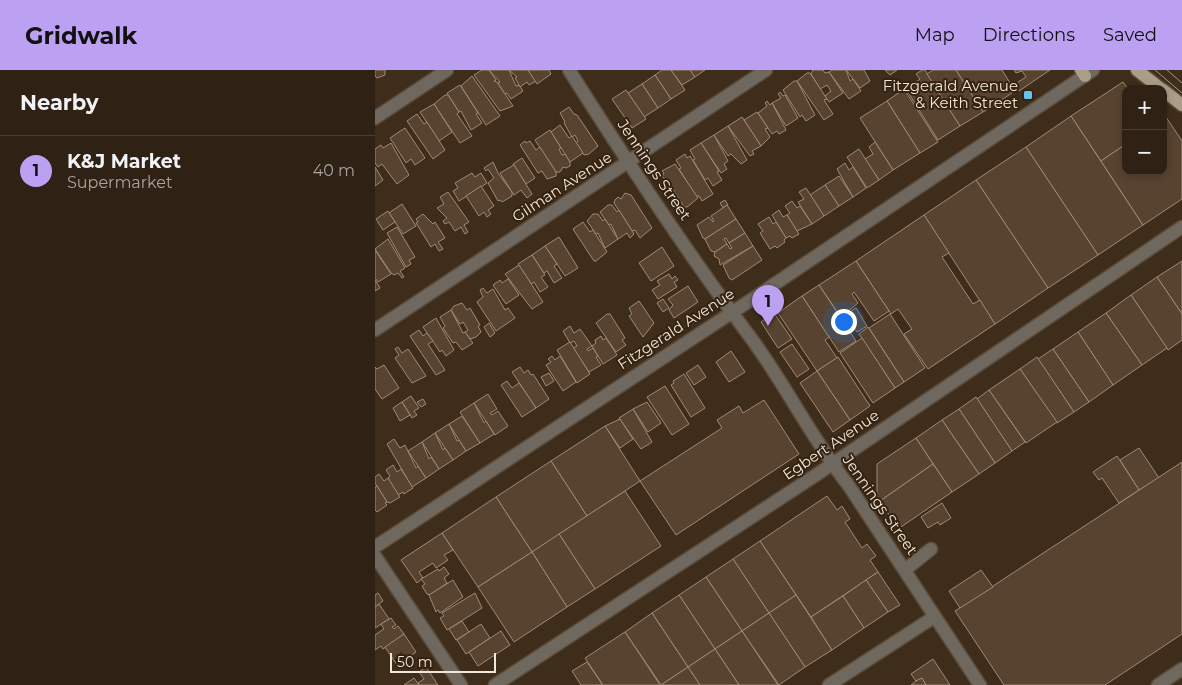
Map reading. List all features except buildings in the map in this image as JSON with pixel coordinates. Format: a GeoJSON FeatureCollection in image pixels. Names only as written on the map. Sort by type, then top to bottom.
{"type":"FeatureCollection","features":[{"type":"Feature","properties":{"kind":"main road"},"geometry":{"type":"LineString","coordinates":[[1137,70],[1156,85]]}},
{"type":"Feature","properties":{"kind":"main road"},"geometry":{"type":"LineString","coordinates":[[1167,94],[1182,105]]}},
{"type":"Feature","properties":{"kind":"street"},"geometry":{"type":"LineString","coordinates":[[375,118],[447,70]]}},
{"type":"Feature","properties":{"kind":"street","name":"Jennings Street"},"geometry":{"type":"LineString","coordinates":[[569,70],[628,163],[732,312],[831,464],[849,486],[980,685]]}},
{"type":"Feature","properties":{"kind":"street","name":"Gilman Avenue"},"geometry":{"type":"LineString","coordinates":[[375,330],[766,70]]}},
{"type":"Feature","properties":{"kind":"street","name":"Fitzgerald Avenue"},"geometry":{"type":"LineString","coordinates":[[375,547],[732,312],[1086,72]]}},
{"type":"Feature","properties":{"kind":"street","name":"Egbert Avenue"},"geometry":{"type":"LineString","coordinates":[[495,685],[831,464],[1182,227]]}},
{"type":"Feature","properties":{"kind":"street"},"geometry":{"type":"LineString","coordinates":[[905,570],[931,549]]}},
{"type":"Feature","properties":{"kind":"street"},"geometry":{"type":"LineString","coordinates":[[375,556],[461,685]]}},
{"type":"Feature","properties":{"kind":"street"},"geometry":{"type":"LineString","coordinates":[[829,685],[934,617]]}},
{"type":"Feature","properties":{"kind":"street"},"geometry":{"type":"LineString","coordinates":[[1158,685],[1182,669]]}},
{"type":"Feature","properties":{"kind":"tram line"},"geometry":{"type":"LineString","coordinates":[[1155,70],[1182,93]]}},
{"type":"Feature","properties":{"kind":"tram line"},"geometry":{"type":"LineString","coordinates":[[1167,70],[1182,83]]}},
{"type":"Feature","properties":{"kind":"place","name":"Fitzgerald Avenue & Keith Street"},"geometry":{"type":"Point","coordinates":[1028,95]}},
{"type":"Feature","properties":{"kind":"place","name":"K&J Market"},"geometry":{"type":"Point","coordinates":[768,326]}}]}
